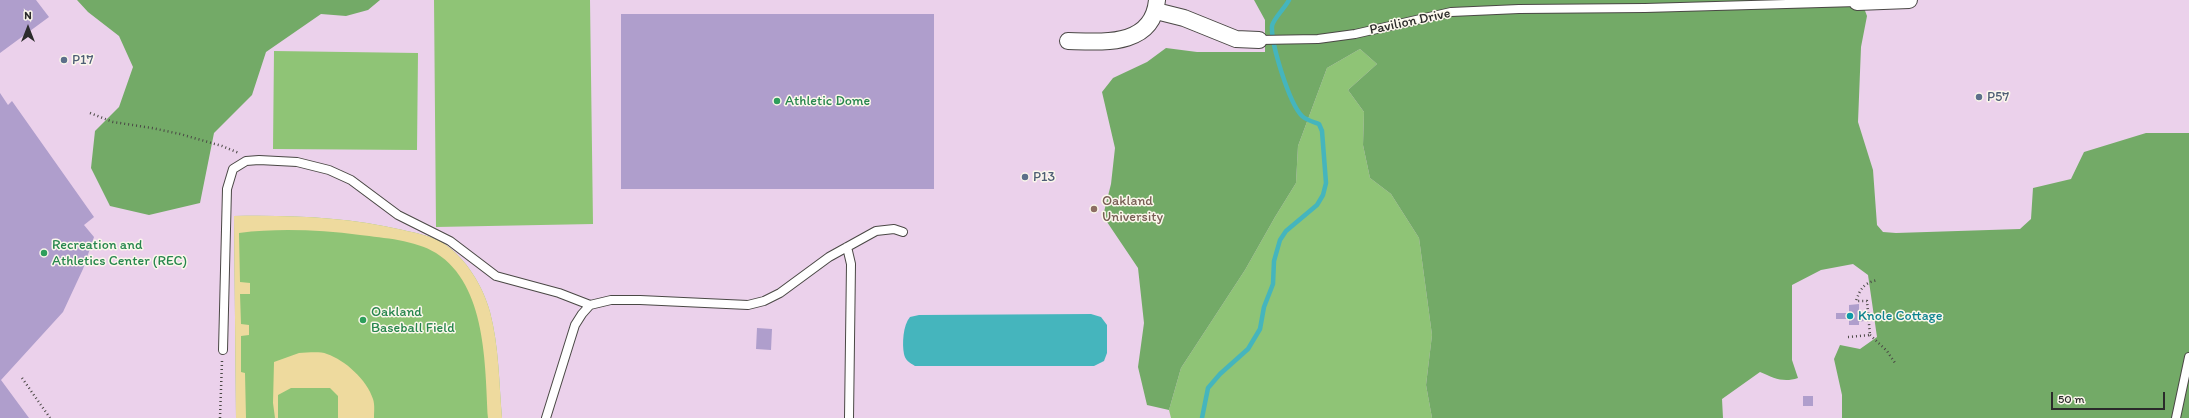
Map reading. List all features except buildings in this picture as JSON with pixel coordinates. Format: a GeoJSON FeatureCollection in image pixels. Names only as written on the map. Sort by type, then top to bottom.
{"type":"FeatureCollection","features":[{"type":"Feature","properties":{"kind":"street","name":"Pavilion Drive"},"geometry":{"type":"LineString","coordinates":[[1857,2],[1909,0]]}},
{"type":"Feature","properties":{"kind":"street","name":"Pavilion Drive"},"geometry":{"type":"LineString","coordinates":[[1156,5],[1236,39],[1259,40]]}},
{"type":"Feature","properties":{"kind":"street"},"geometry":{"type":"LineString","coordinates":[[1068,41],[1104,42],[1131,37],[1143,31],[1156,5]]}},
{"type":"Feature","properties":{"kind":"lane","name":"Pavilion Drive"},"geometry":{"type":"LineString","coordinates":[[1259,40],[1318,39],[1355,34],[1450,12],[1519,9],[1645,8],[1857,2]]}},
{"type":"Feature","properties":{"kind":"lane"},"geometry":{"type":"LineString","coordinates":[[223,350],[227,189],[233,169],[246,161],[289,161],[316,166],[341,175],[398,215],[450,241],[496,276],[559,293],[590,305],[611,300],[748,305],[764,301],[780,294],[829,257],[876,231],[894,229],[903,232]]}},
{"type":"Feature","properties":{"kind":"lane"},"geometry":{"type":"LineString","coordinates":[[847,247],[851,264],[850,418]]}},
{"type":"Feature","properties":{"kind":"lane"},"geometry":{"type":"LineString","coordinates":[[546,418],[575,325],[590,305]]}},
{"type":"Feature","properties":{"kind":"lane"},"geometry":{"type":"LineString","coordinates":[[2176,418],[2189,357]]}},
{"type":"Feature","properties":{"kind":"path"},"geometry":{"type":"LineString","coordinates":[[90,113],[113,122],[152,128],[222,146],[238,152],[246,161]]}},
{"type":"Feature","properties":{"kind":"path"},"geometry":{"type":"LineString","coordinates":[[1877,280],[1867,283],[1860,291],[1856,301],[1867,300],[1870,335],[1887,351],[1895,363]]}},
{"type":"Feature","properties":{"kind":"path"},"geometry":{"type":"LineString","coordinates":[[1848,337],[1870,335]]}},
{"type":"Feature","properties":{"kind":"path"},"geometry":{"type":"LineString","coordinates":[[220,418],[223,350]]}},
{"type":"Feature","properties":{"kind":"path"},"geometry":{"type":"LineString","coordinates":[[22,378],[50,418]]}},
{"type":"Feature","properties":{"kind":"shaded area","name":"Oakland University"},"geometry":{"type":"Polygon","coordinates":[[[0,0],[2189,0],[2189,418],[0,418],[0,0]]]}},
{"type":"Feature","properties":{"kind":"green space"},"geometry":{"type":"Polygon","coordinates":[[[77,0],[380,0],[368,10],[346,16],[321,14],[266,52],[252,95],[214,133],[200,203],[149,215],[110,206],[91,168],[95,131],[119,107],[133,67],[119,36],[88,12],[77,0]]]}},
{"type":"Feature","properties":{"kind":"green space"},"geometry":{"type":"Polygon","coordinates":[[[434,0],[590,0],[593,224],[436,227],[434,0]]]}},
{"type":"Feature","properties":{"kind":"green space"},"geometry":{"type":"Polygon","coordinates":[[[1254,0],[1861,0],[1867,16],[1861,47],[1858,122],[1873,170],[1877,225],[1883,232],[1896,233],[2020,229],[2031,219],[2033,188],[2071,179],[2084,152],[2146,133],[2189,133],[2189,418],[1842,418],[1842,395],[1834,359],[1840,345],[1860,349],[1877,337],[1868,275],[1853,264],[1821,270],[1792,285],[1792,360],[1798,378],[1783,380],[1760,372],[1722,399],[1723,418],[1432,418],[1426,385],[1432,335],[1419,238],[1391,194],[1370,178],[1363,145],[1364,112],[1348,90],[1377,64],[1360,49],[1327,68],[1298,146],[1296,183],[1245,270],[1181,368],[1169,410],[1147,405],[1138,367],[1144,323],[1138,268],[1103,216],[1111,184],[1115,148],[1102,92],[1113,78],[1147,62],[1166,48],[1197,52],[1265,52],[1265,20],[1254,0]]]}},
{"type":"Feature","properties":{"kind":"green space"},"geometry":{"type":"Polygon","coordinates":[[[1360,49],[1377,64],[1348,90],[1364,112],[1363,145],[1370,178],[1391,194],[1419,238],[1432,335],[1426,385],[1432,418],[1171,418],[1169,410],[1181,368],[1245,270],[1296,183],[1298,146],[1327,68],[1360,49]]]}},
{"type":"Feature","properties":{"kind":"green space"},"geometry":{"type":"Polygon","coordinates":[[[274,51],[418,53],[417,150],[273,149],[274,51]]]}},
{"type":"Feature","properties":{"kind":"green space","name":"Oakland Baseball Field"},"geometry":{"type":"Polygon","coordinates":[[[234,216],[277,216],[361,222],[423,235],[443,243],[451,249],[459,256],[472,273],[487,302],[493,325],[497,351],[502,418],[236,418],[234,216]]]}},
{"type":"Feature","properties":{"kind":"sand"},"geometry":{"type":"Polygon","coordinates":[[[234,216],[277,216],[361,222],[423,235],[443,243],[451,249],[459,256],[472,273],[487,302],[493,325],[497,351],[502,418],[488,418],[484,351],[480,328],[474,306],[465,285],[453,267],[436,253],[409,242],[345,233],[284,230],[239,233],[240,282],[250,283],[250,294],[240,294],[241,324],[249,325],[249,335],[241,336],[241,372],[245,373],[246,418],[236,418],[234,216]]]}},
{"type":"Feature","properties":{"kind":"sand"},"geometry":{"type":"Polygon","coordinates":[[[299,353],[324,353],[334,357],[348,366],[361,378],[370,392],[374,404],[374,418],[338,418],[338,396],[330,388],[291,388],[278,395],[278,418],[275,418],[273,403],[274,362],[299,353]]]}},
{"type":"Feature","properties":{"kind":"water"},"geometry":{"type":"Polygon","coordinates":[[[1091,314],[1101,317],[1107,325],[1107,353],[1104,361],[1094,366],[915,366],[907,360],[904,354],[904,330],[910,317],[919,315],[1091,314]]]}},
{"type":"Feature","properties":{"kind":"waterway"},"geometry":{"type":"LineString","coordinates":[[1202,418],[1208,388],[1220,374],[1248,349],[1260,329],[1264,307],[1273,284],[1274,261],[1280,240],[1286,231],[1317,205],[1323,195],[1326,183],[1322,131],[1319,124],[1302,116],[1297,109],[1287,87],[1274,46],[1272,26],[1289,0]]}},
{"type":"Feature","properties":{"kind":"place","name":"P17"},"geometry":{"type":"Point","coordinates":[64,60]}},
{"type":"Feature","properties":{"kind":"place","name":"P57"},"geometry":{"type":"Point","coordinates":[1979,97]}},
{"type":"Feature","properties":{"kind":"place","name":"Athletic Dome"},"geometry":{"type":"Point","coordinates":[777,101]}},
{"type":"Feature","properties":{"kind":"place","name":"P13"},"geometry":{"type":"Point","coordinates":[1025,177]}},
{"type":"Feature","properties":{"kind":"place","name":"Oakland University"},"geometry":{"type":"Point","coordinates":[1094,209]}},
{"type":"Feature","properties":{"kind":"place","name":"Recreation and Athletics Center (REC)"},"geometry":{"type":"Point","coordinates":[44,253]}},
{"type":"Feature","properties":{"kind":"place","name":"Knole Cottage"},"geometry":{"type":"Point","coordinates":[1850,316]}},
{"type":"Feature","properties":{"kind":"place","name":"Oakland Baseball Field"},"geometry":{"type":"Point","coordinates":[363,320]}}]}
